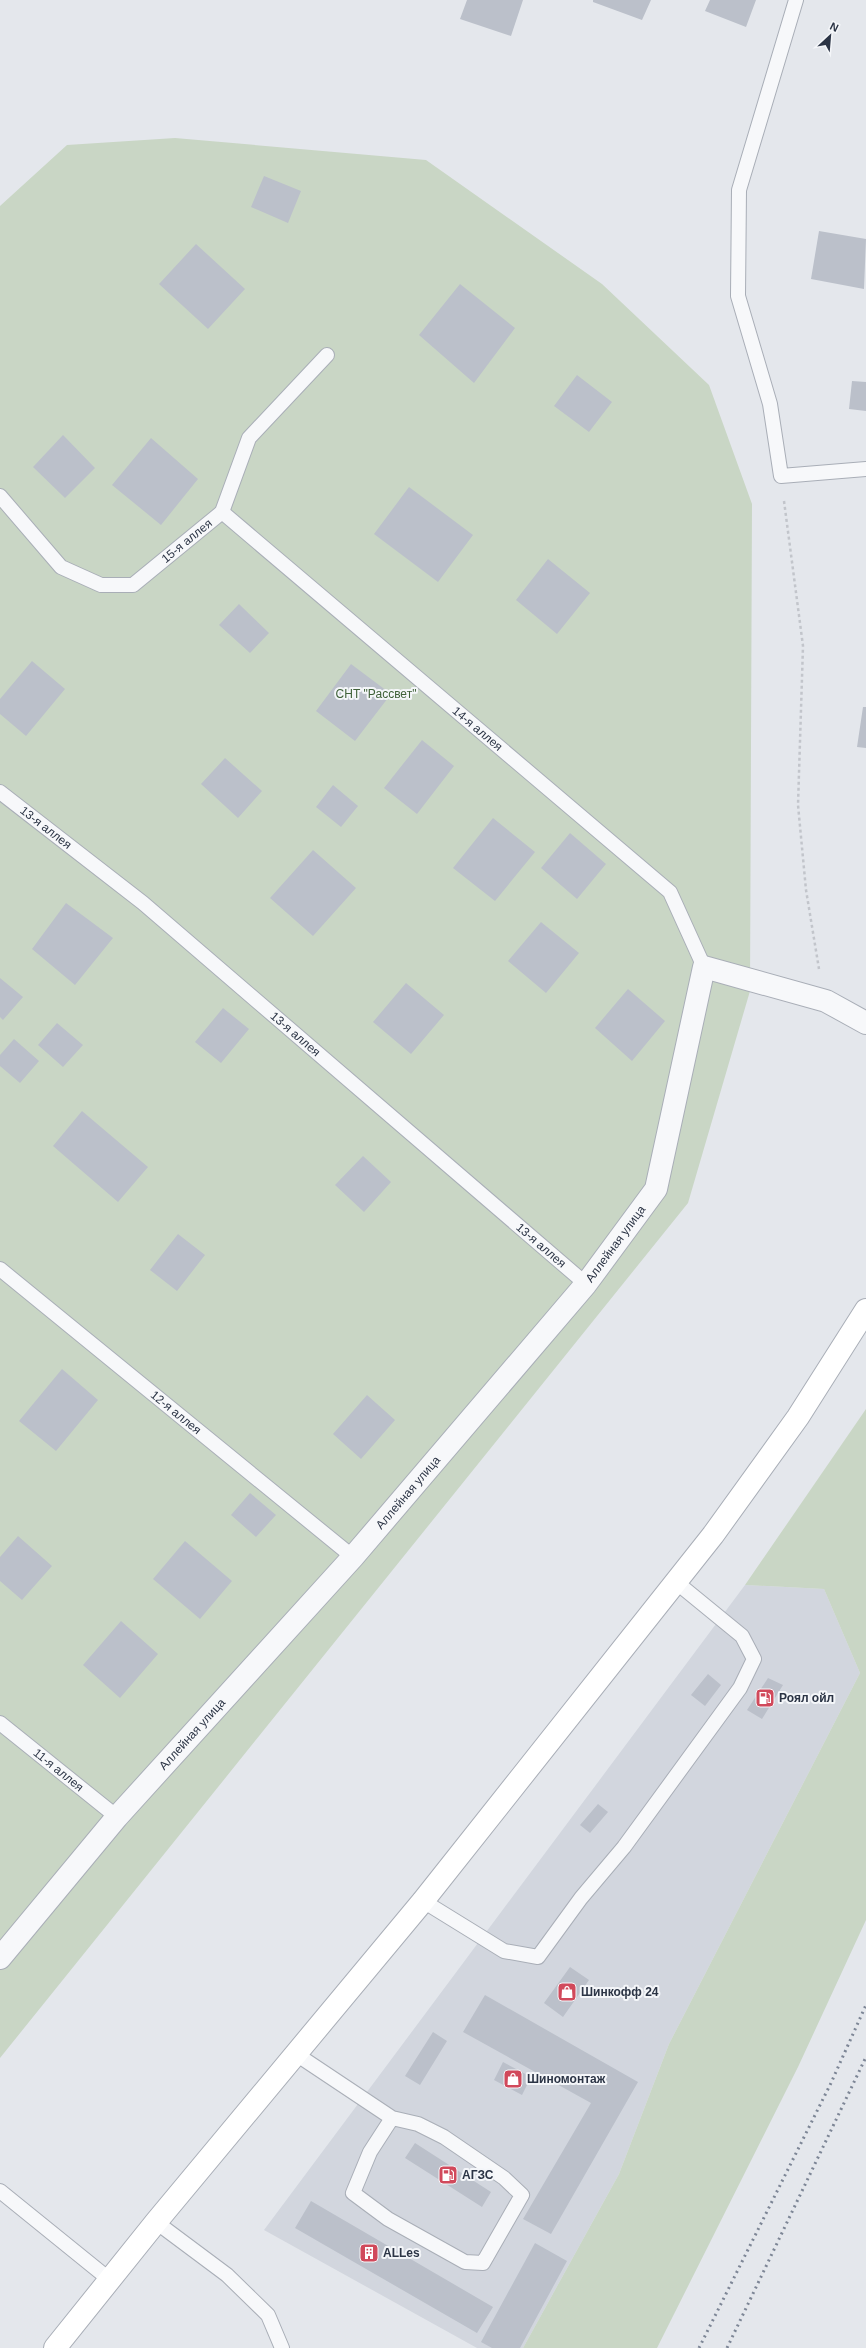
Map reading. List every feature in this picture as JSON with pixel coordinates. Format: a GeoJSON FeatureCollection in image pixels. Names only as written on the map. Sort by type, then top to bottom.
{"type":"FeatureCollection","features":[{"type":"Feature","properties":{"kind":"street"},"geometry":{"type":"LineString","coordinates":[[704,967],[826,1001],[866,1023]]}},
{"type":"Feature","properties":{"kind":"street","name":"Аллейная улица"},"geometry":{"type":"LineString","coordinates":[[0,1958],[117,1817],[352,1557],[586,1284],[656,1188],[704,967]]}},
{"type":"Feature","properties":{"kind":"street"},"geometry":{"type":"LineString","coordinates":[[55,2348],[156,2222],[423,1901],[713,1535],[798,1417],[866,1310]]}},
{"type":"Feature","properties":{"kind":"lane"},"geometry":{"type":"LineString","coordinates":[[796,0],[739,190],[738,296],[770,404],[781,476],[866,469]]}},
{"type":"Feature","properties":{"kind":"lane","name":"15-я аллея"},"geometry":{"type":"LineString","coordinates":[[0,496],[61,567],[101,585],[133,585],[222,512],[250,438],[327,355]]}},
{"type":"Feature","properties":{"kind":"lane","name":"14-я аллея"},"geometry":{"type":"LineString","coordinates":[[222,512],[670,892],[704,967]]}},
{"type":"Feature","properties":{"kind":"lane","name":"13-я аллея"},"geometry":{"type":"LineString","coordinates":[[0,792],[142,903],[586,1284]]}},
{"type":"Feature","properties":{"kind":"lane","name":"12-я аллея"},"geometry":{"type":"LineString","coordinates":[[0,1269],[352,1557]]}},
{"type":"Feature","properties":{"kind":"lane"},"geometry":{"type":"LineString","coordinates":[[423,1901],[504,1951],[538,1957],[581,1898],[624,1847],[740,1688],[754,1659],[742,1636],[676,1582]]}},
{"type":"Feature","properties":{"kind":"lane","name":"11-я аллея"},"geometry":{"type":"LineString","coordinates":[[0,1723],[117,1817]]}},
{"type":"Feature","properties":{"kind":"lane"},"geometry":{"type":"LineString","coordinates":[[296,2054],[392,2118],[418,2124],[444,2137],[504,2178],[522,2195],[483,2263],[466,2262],[388,2219],[353,2193],[370,2152],[392,2118]]}},
{"type":"Feature","properties":{"kind":"lane"},"geometry":{"type":"LineString","coordinates":[[0,2192],[110,2280]]}},
{"type":"Feature","properties":{"kind":"lane"},"geometry":{"type":"LineString","coordinates":[[156,2222],[227,2275],[268,2316],[282,2348]]}},
{"type":"Feature","properties":{"kind":"path"},"geometry":{"type":"LineString","coordinates":[[781,476],[803,646],[798,805],[806,890],[826,1001]]}},
{"type":"Feature","properties":{"kind":"shaded area"},"geometry":{"type":"Polygon","coordinates":[[[745,1585],[824,1589],[860,1673],[669,2044],[619,2174],[523,2348],[477,2348],[264,2230],[745,1585]]]}},
{"type":"Feature","properties":{"kind":"green space","name":"СНТ \"Рассвет\""},"geometry":{"type":"Polygon","coordinates":[[[175,138],[426,160],[602,284],[709,385],[752,504],[750,991],[688,1203],[0,2058],[0,206],[67,145],[175,138]]]}},
{"type":"Feature","properties":{"kind":"green space"},"geometry":{"type":"Polygon","coordinates":[[[866,1409],[866,1920],[798,2067],[657,2348],[523,2348],[619,2174],[669,2044],[860,1673],[824,1589],[745,1585],[866,1409]]]}},
{"type":"Feature","properties":{"kind":"building"},"geometry":{"type":"Polygon","coordinates":[[[467,0],[523,0],[511,36],[460,19],[467,0]]]}},
{"type":"Feature","properties":{"kind":"building"},"geometry":{"type":"Polygon","coordinates":[[[593,0],[651,0],[642,20],[593,2],[593,0]]]}},
{"type":"Feature","properties":{"kind":"building"},"geometry":{"type":"Polygon","coordinates":[[[710,0],[756,0],[746,27],[705,11],[710,0]]]}},
{"type":"Feature","properties":{"kind":"building"},"geometry":{"type":"Polygon","coordinates":[[[264,176],[301,191],[288,223],[251,207],[264,176]]]}},
{"type":"Feature","properties":{"kind":"building"},"geometry":{"type":"Polygon","coordinates":[[[819,231],[866,239],[864,289],[811,279],[819,231]]]}},
{"type":"Feature","properties":{"kind":"building"},"geometry":{"type":"Polygon","coordinates":[[[196,244],[245,289],[208,329],[159,284],[196,244]]]}},
{"type":"Feature","properties":{"kind":"building"},"geometry":{"type":"Polygon","coordinates":[[[460,284],[515,328],[474,383],[419,335],[460,284]]]}},
{"type":"Feature","properties":{"kind":"building"},"geometry":{"type":"Polygon","coordinates":[[[577,375],[612,402],[589,432],[554,406],[577,375]]]}},
{"type":"Feature","properties":{"kind":"building"},"geometry":{"type":"Polygon","coordinates":[[[852,381],[866,382],[866,411],[849,409],[852,381]]]}},
{"type":"Feature","properties":{"kind":"building"},"geometry":{"type":"Polygon","coordinates":[[[63,435],[95,468],[65,498],[33,467],[63,435]]]}},
{"type":"Feature","properties":{"kind":"building"},"geometry":{"type":"Polygon","coordinates":[[[151,438],[198,479],[161,525],[112,485],[151,438]]]}},
{"type":"Feature","properties":{"kind":"building"},"geometry":{"type":"Polygon","coordinates":[[[409,487],[473,535],[438,582],[374,534],[409,487]]]}},
{"type":"Feature","properties":{"kind":"building"},"geometry":{"type":"Polygon","coordinates":[[[548,559],[590,593],[557,634],[516,600],[548,559]]]}},
{"type":"Feature","properties":{"kind":"building"},"geometry":{"type":"Polygon","coordinates":[[[239,604],[269,633],[250,653],[219,625],[239,604]]]}},
{"type":"Feature","properties":{"kind":"building"},"geometry":{"type":"Polygon","coordinates":[[[32,661],[65,689],[26,736],[0,714],[0,699],[32,661]]]}},
{"type":"Feature","properties":{"kind":"building"},"geometry":{"type":"Polygon","coordinates":[[[351,664],[391,694],[355,741],[316,711],[351,664]]]}},
{"type":"Feature","properties":{"kind":"building"},"geometry":{"type":"Polygon","coordinates":[[[863,707],[866,707],[866,748],[857,747],[863,707]]]}},
{"type":"Feature","properties":{"kind":"building"},"geometry":{"type":"Polygon","coordinates":[[[422,740],[454,766],[417,814],[384,788],[422,740]]]}},
{"type":"Feature","properties":{"kind":"building"},"geometry":{"type":"Polygon","coordinates":[[[225,758],[262,791],[238,818],[201,784],[225,758]]]}},
{"type":"Feature","properties":{"kind":"building"},"geometry":{"type":"Polygon","coordinates":[[[333,785],[358,806],[341,827],[316,807],[333,785]]]}},
{"type":"Feature","properties":{"kind":"building"},"geometry":{"type":"Polygon","coordinates":[[[493,818],[535,852],[495,901],[453,868],[493,818]]]}},
{"type":"Feature","properties":{"kind":"building"},"geometry":{"type":"Polygon","coordinates":[[[570,833],[606,864],[577,899],[541,868],[570,833]]]}},
{"type":"Feature","properties":{"kind":"building"},"geometry":{"type":"Polygon","coordinates":[[[313,850],[356,888],[313,936],[270,898],[313,850]]]}},
{"type":"Feature","properties":{"kind":"building"},"geometry":{"type":"Polygon","coordinates":[[[66,903],[113,938],[75,985],[32,949],[66,903]]]}},
{"type":"Feature","properties":{"kind":"building"},"geometry":{"type":"Polygon","coordinates":[[[541,922],[579,953],[546,993],[508,961],[541,922]]]}},
{"type":"Feature","properties":{"kind":"building"},"geometry":{"type":"Polygon","coordinates":[[[0,978],[23,997],[3,1020],[0,1017],[0,978]]]}},
{"type":"Feature","properties":{"kind":"building"},"geometry":{"type":"Polygon","coordinates":[[[406,983],[444,1015],[411,1054],[373,1022],[406,983]]]}},
{"type":"Feature","properties":{"kind":"building"},"geometry":{"type":"Polygon","coordinates":[[[628,989],[665,1021],[632,1061],[595,1028],[628,989]]]}},
{"type":"Feature","properties":{"kind":"building"},"geometry":{"type":"Polygon","coordinates":[[[223,1008],[249,1029],[221,1063],[195,1042],[223,1008]]]}},
{"type":"Feature","properties":{"kind":"building"},"geometry":{"type":"Polygon","coordinates":[[[57,1023],[83,1045],[63,1067],[38,1045],[57,1023]]]}},
{"type":"Feature","properties":{"kind":"building"},"geometry":{"type":"Polygon","coordinates":[[[14,1039],[39,1061],[20,1083],[0,1066],[0,1055],[14,1039]]]}},
{"type":"Feature","properties":{"kind":"building"},"geometry":{"type":"Polygon","coordinates":[[[82,1111],[148,1167],[118,1202],[53,1146],[82,1111]]]}},
{"type":"Feature","properties":{"kind":"building"},"geometry":{"type":"Polygon","coordinates":[[[363,1156],[391,1182],[364,1212],[335,1185],[363,1156]]]}},
{"type":"Feature","properties":{"kind":"building"},"geometry":{"type":"Polygon","coordinates":[[[178,1234],[205,1255],[177,1291],[150,1270],[178,1234]]]}},
{"type":"Feature","properties":{"kind":"building"},"geometry":{"type":"Polygon","coordinates":[[[62,1369],[98,1400],[56,1451],[19,1421],[62,1369]]]}},
{"type":"Feature","properties":{"kind":"building"},"geometry":{"type":"Polygon","coordinates":[[[367,1395],[395,1420],[361,1459],[333,1434],[367,1395]]]}},
{"type":"Feature","properties":{"kind":"building"},"geometry":{"type":"Polygon","coordinates":[[[250,1493],[276,1515],[256,1537],[231,1515],[250,1493]]]}},
{"type":"Feature","properties":{"kind":"building"},"geometry":{"type":"Polygon","coordinates":[[[18,1536],[52,1566],[22,1600],[0,1581],[0,1557],[18,1536]]]}},
{"type":"Feature","properties":{"kind":"building"},"geometry":{"type":"Polygon","coordinates":[[[185,1541],[232,1581],[200,1619],[153,1579],[185,1541]]]}},
{"type":"Feature","properties":{"kind":"building"},"geometry":{"type":"Polygon","coordinates":[[[121,1621],[158,1654],[120,1698],[83,1665],[121,1621]]]}},
{"type":"Feature","properties":{"kind":"building"},"geometry":{"type":"Polygon","coordinates":[[[708,1674],[721,1685],[705,1706],[691,1695],[708,1674]]]}},
{"type":"Feature","properties":{"kind":"building","name":"Роял ойл"},"geometry":{"type":"Polygon","coordinates":[[[768,1678],[783,1685],[762,1719],[747,1710],[768,1678]]]}},
{"type":"Feature","properties":{"kind":"building"},"geometry":{"type":"Polygon","coordinates":[[[598,1804],[608,1812],[590,1833],[580,1825],[598,1804]]]}},
{"type":"Feature","properties":{"kind":"building","name":"Шинкофф 24"},"geometry":{"type":"Polygon","coordinates":[[[570,1967],[589,1980],[563,2017],[544,2003],[570,1967]]]}},
{"type":"Feature","properties":{"kind":"building"},"geometry":{"type":"Polygon","coordinates":[[[485,1995],[638,2082],[551,2234],[523,2219],[591,2103],[463,2032],[485,1995]]]}},
{"type":"Feature","properties":{"kind":"building"},"geometry":{"type":"Polygon","coordinates":[[[433,2032],[447,2041],[420,2085],[405,2076],[433,2032]]]}},
{"type":"Feature","properties":{"kind":"building","name":"Шиномонтаж"},"geometry":{"type":"Polygon","coordinates":[[[503,2062],[531,2077],[522,2095],[494,2080],[503,2062]]]}},
{"type":"Feature","properties":{"kind":"building","name":"АГЗС"},"geometry":{"type":"Polygon","coordinates":[[[415,2143],[491,2192],[482,2207],[405,2158],[415,2143]]]}},
{"type":"Feature","properties":{"kind":"building","name":"ALLes"},"geometry":{"type":"Polygon","coordinates":[[[311,2201],[493,2307],[477,2333],[295,2228],[311,2201]]]}},
{"type":"Feature","properties":{"kind":"building"},"geometry":{"type":"Polygon","coordinates":[[[535,2243],[567,2261],[520,2348],[492,2348],[481,2342],[535,2243]]]}},
{"type":"Feature","properties":{"kind":"railway"},"geometry":{"type":"LineString","coordinates":[[699,2348],[831,2083],[866,2005]]}},
{"type":"Feature","properties":{"kind":"railway"},"geometry":{"type":"LineString","coordinates":[[727,2348],[866,2057]]}},
{"type":"Feature","properties":{"kind":"place","name":"Роял ойл"},"geometry":{"type":"Point","coordinates":[765,1698]}},
{"type":"Feature","properties":{"kind":"place","name":"Шинкофф 24"},"geometry":{"type":"Point","coordinates":[567,1992]}},
{"type":"Feature","properties":{"kind":"place","name":"Шиномонтаж"},"geometry":{"type":"Point","coordinates":[513,2079]}},
{"type":"Feature","properties":{"kind":"place","name":"АГЗС"},"geometry":{"type":"Point","coordinates":[448,2175]}},
{"type":"Feature","properties":{"kind":"place","name":"ALLes"},"geometry":{"type":"Point","coordinates":[369,2253]}}]}
